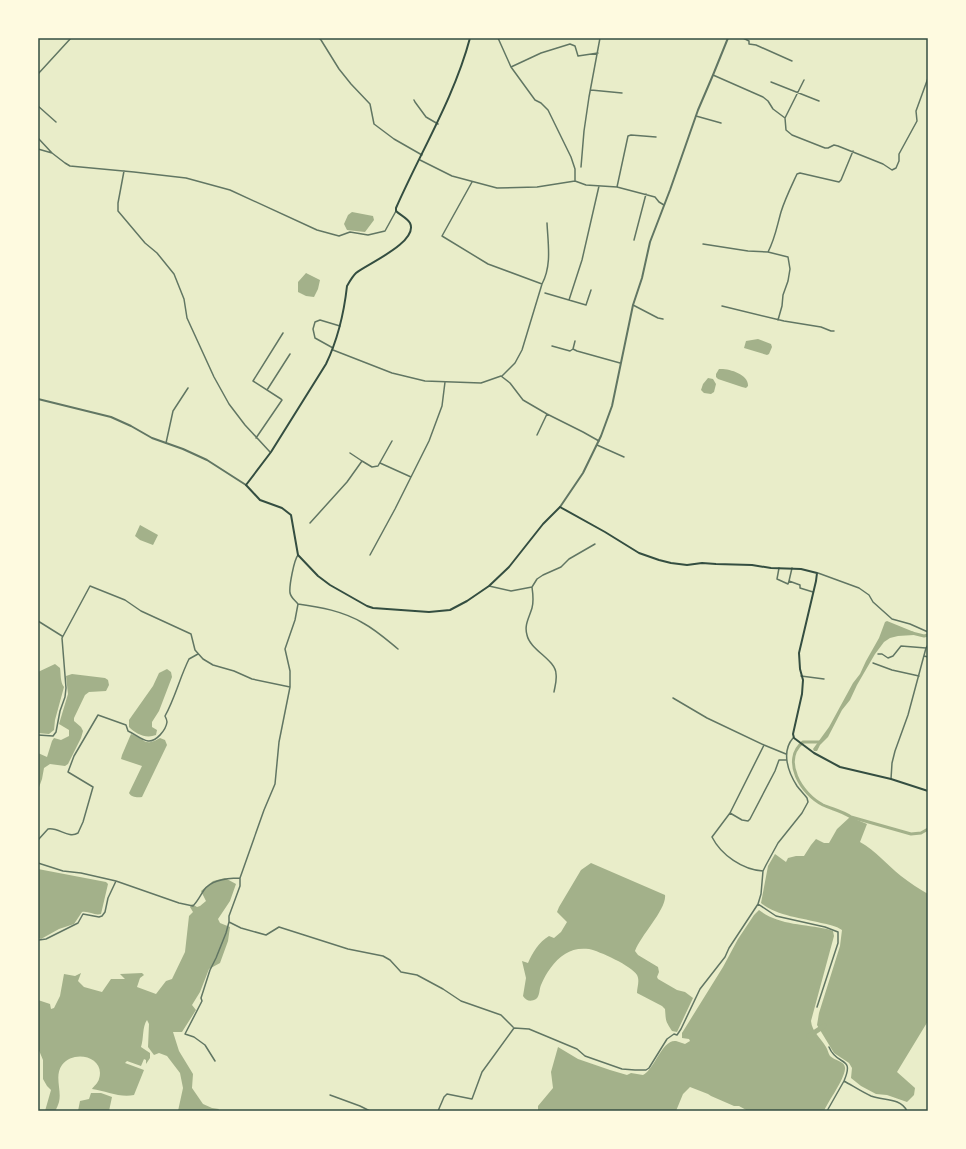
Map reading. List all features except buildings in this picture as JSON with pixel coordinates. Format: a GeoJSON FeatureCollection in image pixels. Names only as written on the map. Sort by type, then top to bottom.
{"type":"FeatureCollection","features":[{"type":"Feature","properties":{"kind":"main road"},"geometry":{"type":"LineString","coordinates":[[470,38],[462,63],[438,124],[407,183],[396,208],[396,211],[410,224],[410,232],[408,237],[392,251],[356,273],[351,279],[347,286],[340,326],[333,349],[318,377],[269,456],[246,485],[260,500],[282,508],[291,515],[298,555],[318,576],[330,585],[373,608],[440,612],[450,610],[460,605],[489,586],[509,567],[543,524],[560,507],[639,553],[671,564],[752,564],[779,568],[811,570],[817,573],[799,653],[801,676],[803,680],[802,694],[794,727],[795,739],[840,767],[891,779],[928,791]]}},
{"type":"Feature","properties":{"kind":"street"},"geometry":{"type":"LineString","coordinates":[[38,74],[71,38]]}},
{"type":"Feature","properties":{"kind":"street"},"geometry":{"type":"LineString","coordinates":[[319,38],[339,69],[370,104],[374,124],[394,139],[422,155]]}},
{"type":"Feature","properties":{"kind":"street"},"geometry":{"type":"LineString","coordinates":[[498,38],[511,67],[535,100],[541,103],[548,110],[571,157],[575,169],[575,181]]}},
{"type":"Feature","properties":{"kind":"street"},"geometry":{"type":"LineString","coordinates":[[581,167],[584,130],[600,38]]}},
{"type":"Feature","properties":{"kind":"street"},"geometry":{"type":"LineString","coordinates":[[560,507],[583,473],[599,442],[612,406],[633,305],[642,278],[650,242],[695,116],[728,38]]}},
{"type":"Feature","properties":{"kind":"street"},"geometry":{"type":"LineString","coordinates":[[744,38],[749,40],[749,44],[756,45],[792,61]]}},
{"type":"Feature","properties":{"kind":"street"},"geometry":{"type":"LineString","coordinates":[[511,67],[541,53],[570,44],[574,46],[578,56],[598,54]]}},
{"type":"Feature","properties":{"kind":"street"},"geometry":{"type":"LineString","coordinates":[[713,75],[763,97],[768,101],[773,110],[785,118]]}},
{"type":"Feature","properties":{"kind":"street"},"geometry":{"type":"LineString","coordinates":[[804,80],[785,118],[786,130],[825,148],[834,145],[895,170],[899,161],[899,154],[917,121],[916,111],[928,78]]}},
{"type":"Feature","properties":{"kind":"street"},"geometry":{"type":"LineString","coordinates":[[771,82],[819,101]]}},
{"type":"Feature","properties":{"kind":"street"},"geometry":{"type":"LineString","coordinates":[[591,90],[622,92]]}},
{"type":"Feature","properties":{"kind":"street"},"geometry":{"type":"LineString","coordinates":[[414,100],[426,117],[438,124]]}},
{"type":"Feature","properties":{"kind":"street"},"geometry":{"type":"LineString","coordinates":[[38,106],[56,122]]}},
{"type":"Feature","properties":{"kind":"street"},"geometry":{"type":"LineString","coordinates":[[695,116],[721,123]]}},
{"type":"Feature","properties":{"kind":"street"},"geometry":{"type":"LineString","coordinates":[[617,186],[628,136],[656,137]]}},
{"type":"Feature","properties":{"kind":"street"},"geometry":{"type":"LineString","coordinates":[[38,138],[64,163],[70,166],[186,178],[230,190],[317,230],[340,236],[350,232],[368,235],[385,231],[396,211]]}},
{"type":"Feature","properties":{"kind":"street"},"geometry":{"type":"LineString","coordinates":[[38,149],[52,152]]}},
{"type":"Feature","properties":{"kind":"street"},"geometry":{"type":"LineString","coordinates":[[768,252],[774,239],[781,211],[788,192],[797,174],[800,173],[839,182],[853,152]]}},
{"type":"Feature","properties":{"kind":"street"},"geometry":{"type":"LineString","coordinates":[[419,160],[452,176],[497,188],[537,187],[575,181],[586,185],[617,186],[655,197],[659,202],[664,204]]}},
{"type":"Feature","properties":{"kind":"street"},"geometry":{"type":"LineString","coordinates":[[124,171],[118,211],[145,243],[157,253],[174,274],[184,299],[187,318],[214,377],[229,404],[256,438],[271,452]]}},
{"type":"Feature","properties":{"kind":"street"},"geometry":{"type":"LineString","coordinates":[[473,182],[442,237],[488,264],[542,284]]}},
{"type":"Feature","properties":{"kind":"street"},"geometry":{"type":"LineString","coordinates":[[569,300],[582,260],[599,186]]}},
{"type":"Feature","properties":{"kind":"street"},"geometry":{"type":"LineString","coordinates":[[634,240],[646,194]]}},
{"type":"Feature","properties":{"kind":"street"},"geometry":{"type":"LineString","coordinates":[[340,326],[320,320],[315,322],[313,329],[316,338],[333,349],[392,373],[425,381],[481,383],[501,376],[514,363],[522,350],[545,278],[549,262],[547,223]]}},
{"type":"Feature","properties":{"kind":"street"},"geometry":{"type":"LineString","coordinates":[[703,244],[748,251],[768,252],[788,257],[788,263],[790,265],[788,281],[783,295],[778,320]]}},
{"type":"Feature","properties":{"kind":"street"},"geometry":{"type":"LineString","coordinates":[[545,293],[586,305],[591,290]]}},
{"type":"Feature","properties":{"kind":"street"},"geometry":{"type":"LineString","coordinates":[[633,305],[658,318],[663,319]]}},
{"type":"Feature","properties":{"kind":"street"},"geometry":{"type":"LineString","coordinates":[[722,306],[778,320],[821,327],[834,331]]}},
{"type":"Feature","properties":{"kind":"street"},"geometry":{"type":"LineString","coordinates":[[256,438],[282,400],[253,381],[283,333]]}},
{"type":"Feature","properties":{"kind":"street"},"geometry":{"type":"LineString","coordinates":[[573,349],[575,341]]}},
{"type":"Feature","properties":{"kind":"street"},"geometry":{"type":"LineString","coordinates":[[552,346],[570,351],[573,349],[620,363]]}},
{"type":"Feature","properties":{"kind":"street"},"geometry":{"type":"LineString","coordinates":[[267,390],[290,354]]}},
{"type":"Feature","properties":{"kind":"street"},"geometry":{"type":"LineString","coordinates":[[501,376],[510,383],[523,400],[599,442]]}},
{"type":"Feature","properties":{"kind":"street"},"geometry":{"type":"LineString","coordinates":[[370,555],[429,441],[442,406],[445,382]]}},
{"type":"Feature","properties":{"kind":"street"},"geometry":{"type":"LineString","coordinates":[[166,443],[173,410],[188,388]]}},
{"type":"Feature","properties":{"kind":"street"},"geometry":{"type":"LineString","coordinates":[[38,399],[111,418],[131,426],[152,438],[183,449],[207,460],[246,485]]}},
{"type":"Feature","properties":{"kind":"street"},"geometry":{"type":"LineString","coordinates":[[537,435],[547,414]]}},
{"type":"Feature","properties":{"kind":"street"},"geometry":{"type":"LineString","coordinates":[[350,453],[368,465],[376,467],[380,463],[392,441]]}},
{"type":"Feature","properties":{"kind":"street"},"geometry":{"type":"LineString","coordinates":[[597,445],[624,457]]}},
{"type":"Feature","properties":{"kind":"street"},"geometry":{"type":"LineString","coordinates":[[310,523],[347,482],[362,461]]}},
{"type":"Feature","properties":{"kind":"street"},"geometry":{"type":"LineString","coordinates":[[380,463],[411,477]]}},
{"type":"Feature","properties":{"kind":"street"},"geometry":{"type":"LineString","coordinates":[[554,692],[556,673],[554,666],[535,648],[527,637],[526,625],[534,597],[532,587],[537,579],[561,567],[569,559],[595,544]]}},
{"type":"Feature","properties":{"kind":"street"},"geometry":{"type":"LineString","coordinates":[[298,555],[295,560],[290,591],[292,597],[298,604],[346,614],[372,628],[398,650]]}},
{"type":"Feature","properties":{"kind":"street"},"geometry":{"type":"LineString","coordinates":[[779,568],[777,579],[788,584],[789,581],[800,585],[800,588],[813,592]]}},
{"type":"Feature","properties":{"kind":"street"},"geometry":{"type":"LineString","coordinates":[[789,581],[792,568]]}},
{"type":"Feature","properties":{"kind":"street"},"geometry":{"type":"LineString","coordinates":[[817,573],[859,588],[869,595],[873,602],[892,620],[910,624],[928,632]]}},
{"type":"Feature","properties":{"kind":"street"},"geometry":{"type":"LineString","coordinates":[[38,735],[53,736],[56,732],[66,688],[62,638],[90,586],[125,600],[141,611],[190,634],[195,650],[203,659],[213,665],[234,671],[252,679],[290,687]]}},
{"type":"Feature","properties":{"kind":"street"},"geometry":{"type":"LineString","coordinates":[[489,586],[511,591],[532,587]]}},
{"type":"Feature","properties":{"kind":"street"},"geometry":{"type":"LineString","coordinates":[[216,1061],[206,1045],[194,1037],[185,1034],[202,1001],[201,998],[210,970],[229,922],[228,916],[240,886],[240,878],[264,810],[275,784],[279,742],[290,687],[290,671],[285,649],[295,620],[298,604]]}},
{"type":"Feature","properties":{"kind":"street"},"geometry":{"type":"LineString","coordinates":[[38,621],[63,636]]}},
{"type":"Feature","properties":{"kind":"street"},"geometry":{"type":"LineString","coordinates":[[891,779],[892,763],[895,751],[905,727],[928,645]]}},
{"type":"Feature","properties":{"kind":"street"},"geometry":{"type":"LineString","coordinates":[[878,654],[882,654],[888,658],[893,656],[901,646],[926,648]]}},
{"type":"Feature","properties":{"kind":"street"},"geometry":{"type":"LineString","coordinates":[[38,840],[48,829],[54,828],[70,835],[78,833],[83,822],[92,787],[68,772],[74,756],[98,715],[126,725],[128,731],[145,740],[156,740],[167,723],[165,716],[171,707],[174,693],[189,659],[199,654]]}},
{"type":"Feature","properties":{"kind":"street"},"geometry":{"type":"LineString","coordinates":[[924,656],[928,657]]}},
{"type":"Feature","properties":{"kind":"street"},"geometry":{"type":"LineString","coordinates":[[873,663],[892,670],[919,676]]}},
{"type":"Feature","properties":{"kind":"street"},"geometry":{"type":"LineString","coordinates":[[801,676],[824,679]]}},
{"type":"Feature","properties":{"kind":"street"},"geometry":{"type":"LineString","coordinates":[[673,698],[707,718],[786,754]]}},
{"type":"Feature","properties":{"kind":"street"},"geometry":{"type":"LineString","coordinates":[[229,922],[241,928],[266,934],[279,927],[348,949],[383,956],[390,960],[401,972],[417,975],[461,1001],[501,1015],[514,1028],[529,1029],[577,1049],[585,1056],[622,1069],[646,1070],[649,1068],[667,1039],[674,1034],[677,1035],[700,989],[725,957],[729,948],[758,904],[762,894],[763,871],[778,843],[802,813],[808,802],[807,798],[792,777],[786,760],[789,745],[795,739]]}},
{"type":"Feature","properties":{"kind":"street"},"geometry":{"type":"LineString","coordinates":[[763,871],[752,870],[745,867],[722,852],[712,837],[730,813],[764,745]]}},
{"type":"Feature","properties":{"kind":"street"},"geometry":{"type":"LineString","coordinates":[[730,813],[742,820],[748,821],[776,771],[780,760],[786,760]]}},
{"type":"Feature","properties":{"kind":"street"},"geometry":{"type":"LineString","coordinates":[[38,862],[63,871],[81,873],[116,881],[179,903],[193,906],[198,901],[205,888],[213,882],[230,878],[240,878]]}},
{"type":"Feature","properties":{"kind":"street"},"geometry":{"type":"LineString","coordinates":[[39,940],[46,939],[78,923],[83,914],[99,917],[102,916],[105,912],[105,906],[116,881]]}},
{"type":"Feature","properties":{"kind":"street"},"geometry":{"type":"LineString","coordinates":[[758,904],[776,916],[825,927],[838,932],[838,943],[817,1007]]}},
{"type":"Feature","properties":{"kind":"street"},"geometry":{"type":"LineString","coordinates":[[438,1111],[447,1094],[472,1099],[482,1072],[514,1028]]}},
{"type":"Feature","properties":{"kind":"street"},"geometry":{"type":"LineString","coordinates":[[826,1111],[844,1081],[848,1071],[848,1066],[846,1063],[835,1058],[831,1054],[829,1047]]}},
{"type":"Feature","properties":{"kind":"street"},"geometry":{"type":"LineString","coordinates":[[844,1081],[873,1097],[890,1099],[897,1102],[903,1105],[907,1111]]}},
{"type":"Feature","properties":{"kind":"street"},"geometry":{"type":"LineString","coordinates":[[330,1095],[370,1111]]}},
{"type":"Feature","properties":{"kind":"shaded area"},"geometry":{"type":"Polygon","coordinates":[[[352,212],[373,216],[374,220],[365,232],[347,230],[344,224],[348,215],[352,212]]]}},
{"type":"Feature","properties":{"kind":"shaded area"},"geometry":{"type":"Polygon","coordinates":[[[306,273],[320,280],[314,297],[306,296],[298,292],[298,282],[306,273]]]}},
{"type":"Feature","properties":{"kind":"shaded area"},"geometry":{"type":"Polygon","coordinates":[[[758,339],[771,344],[772,347],[769,354],[767,355],[744,348],[746,341],[758,339]]]}},
{"type":"Feature","properties":{"kind":"shaded area"},"geometry":{"type":"Polygon","coordinates":[[[719,369],[732,371],[742,375],[748,386],[746,388],[718,379],[716,374],[719,369]]]}},
{"type":"Feature","properties":{"kind":"shaded area"},"geometry":{"type":"Polygon","coordinates":[[[708,378],[713,379],[716,384],[714,392],[711,394],[704,393],[701,390],[703,384],[708,378]]]}},
{"type":"Feature","properties":{"kind":"shaded area"},"geometry":{"type":"Polygon","coordinates":[[[140,525],[158,535],[153,545],[140,540],[135,536],[140,525]]]}},
{"type":"Feature","properties":{"kind":"shaded area"},"geometry":{"type":"Polygon","coordinates":[[[887,621],[914,632],[915,634],[890,638],[884,642],[875,654],[828,737],[820,745],[817,751],[814,751],[813,749],[829,727],[853,683],[860,674],[879,638],[885,622],[887,621]]]}},
{"type":"Feature","properties":{"kind":"shaded area"},"geometry":{"type":"Polygon","coordinates":[[[55,664],[60,668],[61,680],[64,687],[55,720],[54,730],[49,734],[38,733],[38,672],[55,664]]]}},
{"type":"Feature","properties":{"kind":"shaded area"},"geometry":{"type":"Polygon","coordinates":[[[167,669],[171,672],[172,677],[159,711],[152,722],[152,727],[157,730],[156,735],[141,735],[129,727],[129,720],[153,686],[159,673],[167,669]]]}},
{"type":"Feature","properties":{"kind":"shaded area"},"geometry":{"type":"Polygon","coordinates":[[[72,674],[105,678],[108,680],[109,685],[106,691],[89,692],[85,695],[74,718],[74,721],[83,731],[81,738],[68,764],[65,766],[50,764],[44,768],[38,790],[38,753],[47,757],[54,738],[61,740],[69,736],[69,730],[59,724],[68,694],[66,676],[72,674]]]}},
{"type":"Feature","properties":{"kind":"shaded area"},"geometry":{"type":"Polygon","coordinates":[[[131,734],[147,742],[160,738],[165,740],[167,745],[142,797],[134,797],[129,793],[142,766],[121,759],[131,734]]]}},
{"type":"Feature","properties":{"kind":"shaded area"},"geometry":{"type":"Polygon","coordinates":[[[850,817],[867,824],[860,842],[914,886],[928,894],[928,1021],[897,1072],[915,1088],[914,1095],[907,1102],[887,1095],[876,1094],[861,1086],[851,1078],[852,1068],[849,1063],[834,1053],[817,1025],[819,1013],[840,946],[842,930],[837,927],[782,914],[761,903],[768,866],[775,854],[786,862],[788,858],[804,856],[816,839],[824,843],[829,843],[837,829],[850,817]]]}},
{"type":"Feature","properties":{"kind":"shaded area"},"geometry":{"type":"Polygon","coordinates":[[[591,863],[665,895],[665,901],[658,915],[635,951],[638,955],[658,967],[658,979],[677,990],[685,992],[693,998],[677,1032],[672,1031],[668,1025],[665,1009],[662,1006],[637,993],[638,980],[634,971],[615,959],[589,949],[573,950],[557,960],[545,976],[536,999],[529,1000],[523,996],[526,978],[522,961],[528,963],[542,941],[549,936],[554,938],[561,932],[567,922],[557,912],[559,907],[581,870],[591,863]]]}},
{"type":"Feature","properties":{"kind":"shaded area"},"geometry":{"type":"Polygon","coordinates":[[[38,869],[106,882],[108,884],[101,914],[82,912],[74,924],[59,929],[41,939],[38,938],[38,869]]]}},
{"type":"Feature","properties":{"kind":"shaded area"},"geometry":{"type":"Polygon","coordinates":[[[225,878],[236,884],[230,901],[218,919],[220,923],[230,927],[228,941],[220,963],[209,969],[200,992],[192,1005],[196,1010],[182,1032],[173,1032],[179,1051],[193,1074],[192,1088],[203,1104],[219,1109],[218,1111],[178,1111],[183,1088],[180,1073],[167,1056],[159,1053],[154,1055],[148,1047],[149,1024],[147,1020],[144,1026],[141,1047],[150,1053],[150,1058],[146,1064],[146,1060],[144,1059],[141,1066],[127,1061],[125,1063],[144,1070],[134,1095],[118,1095],[92,1089],[99,1079],[100,1071],[98,1065],[88,1058],[74,1057],[67,1060],[60,1069],[58,1078],[60,1097],[55,1111],[45,1111],[51,1090],[43,1079],[43,1060],[38,1048],[38,1000],[50,1004],[51,1009],[54,1008],[60,996],[64,974],[75,976],[81,973],[78,981],[84,987],[102,992],[111,979],[125,979],[120,974],[142,973],[144,975],[140,978],[137,987],[156,994],[166,981],[172,979],[185,952],[189,916],[193,912],[190,907],[192,904],[197,907],[200,906],[206,901],[201,891],[213,881],[225,878]]]}},
{"type":"Feature","properties":{"kind":"shaded area"},"geometry":{"type":"Polygon","coordinates":[[[759,910],[774,919],[833,931],[834,936],[811,1021],[813,1028],[826,1047],[830,1056],[844,1064],[845,1069],[839,1084],[824,1111],[748,1111],[690,1087],[683,1094],[676,1111],[538,1111],[538,1106],[553,1088],[551,1072],[558,1047],[578,1059],[610,1070],[627,1075],[631,1073],[643,1075],[651,1067],[663,1049],[671,1042],[676,1041],[685,1044],[690,1041],[689,1039],[682,1038],[682,1033],[723,967],[738,939],[759,910]]]}},
{"type":"Feature","properties":{"kind":"shaded area"},"geometry":{"type":"Polygon","coordinates":[[[91,1093],[101,1093],[112,1097],[109,1111],[78,1111],[80,1101],[89,1099],[91,1093]]]}},
{"type":"Feature","properties":{"kind":"waterway"},"geometry":{"type":"LineString","coordinates":[[912,633],[924,636],[928,635]]}},
{"type":"Feature","properties":{"kind":"waterway"},"geometry":{"type":"LineString","coordinates":[[820,742],[803,742],[797,749],[794,758],[796,776],[801,785],[815,800],[851,817],[911,834],[921,833],[928,829]]}},
{"type":"Feature","properties":{"kind":"waterway"},"geometry":{"type":"LineString","coordinates":[[809,1036],[824,1026]]}}]}
